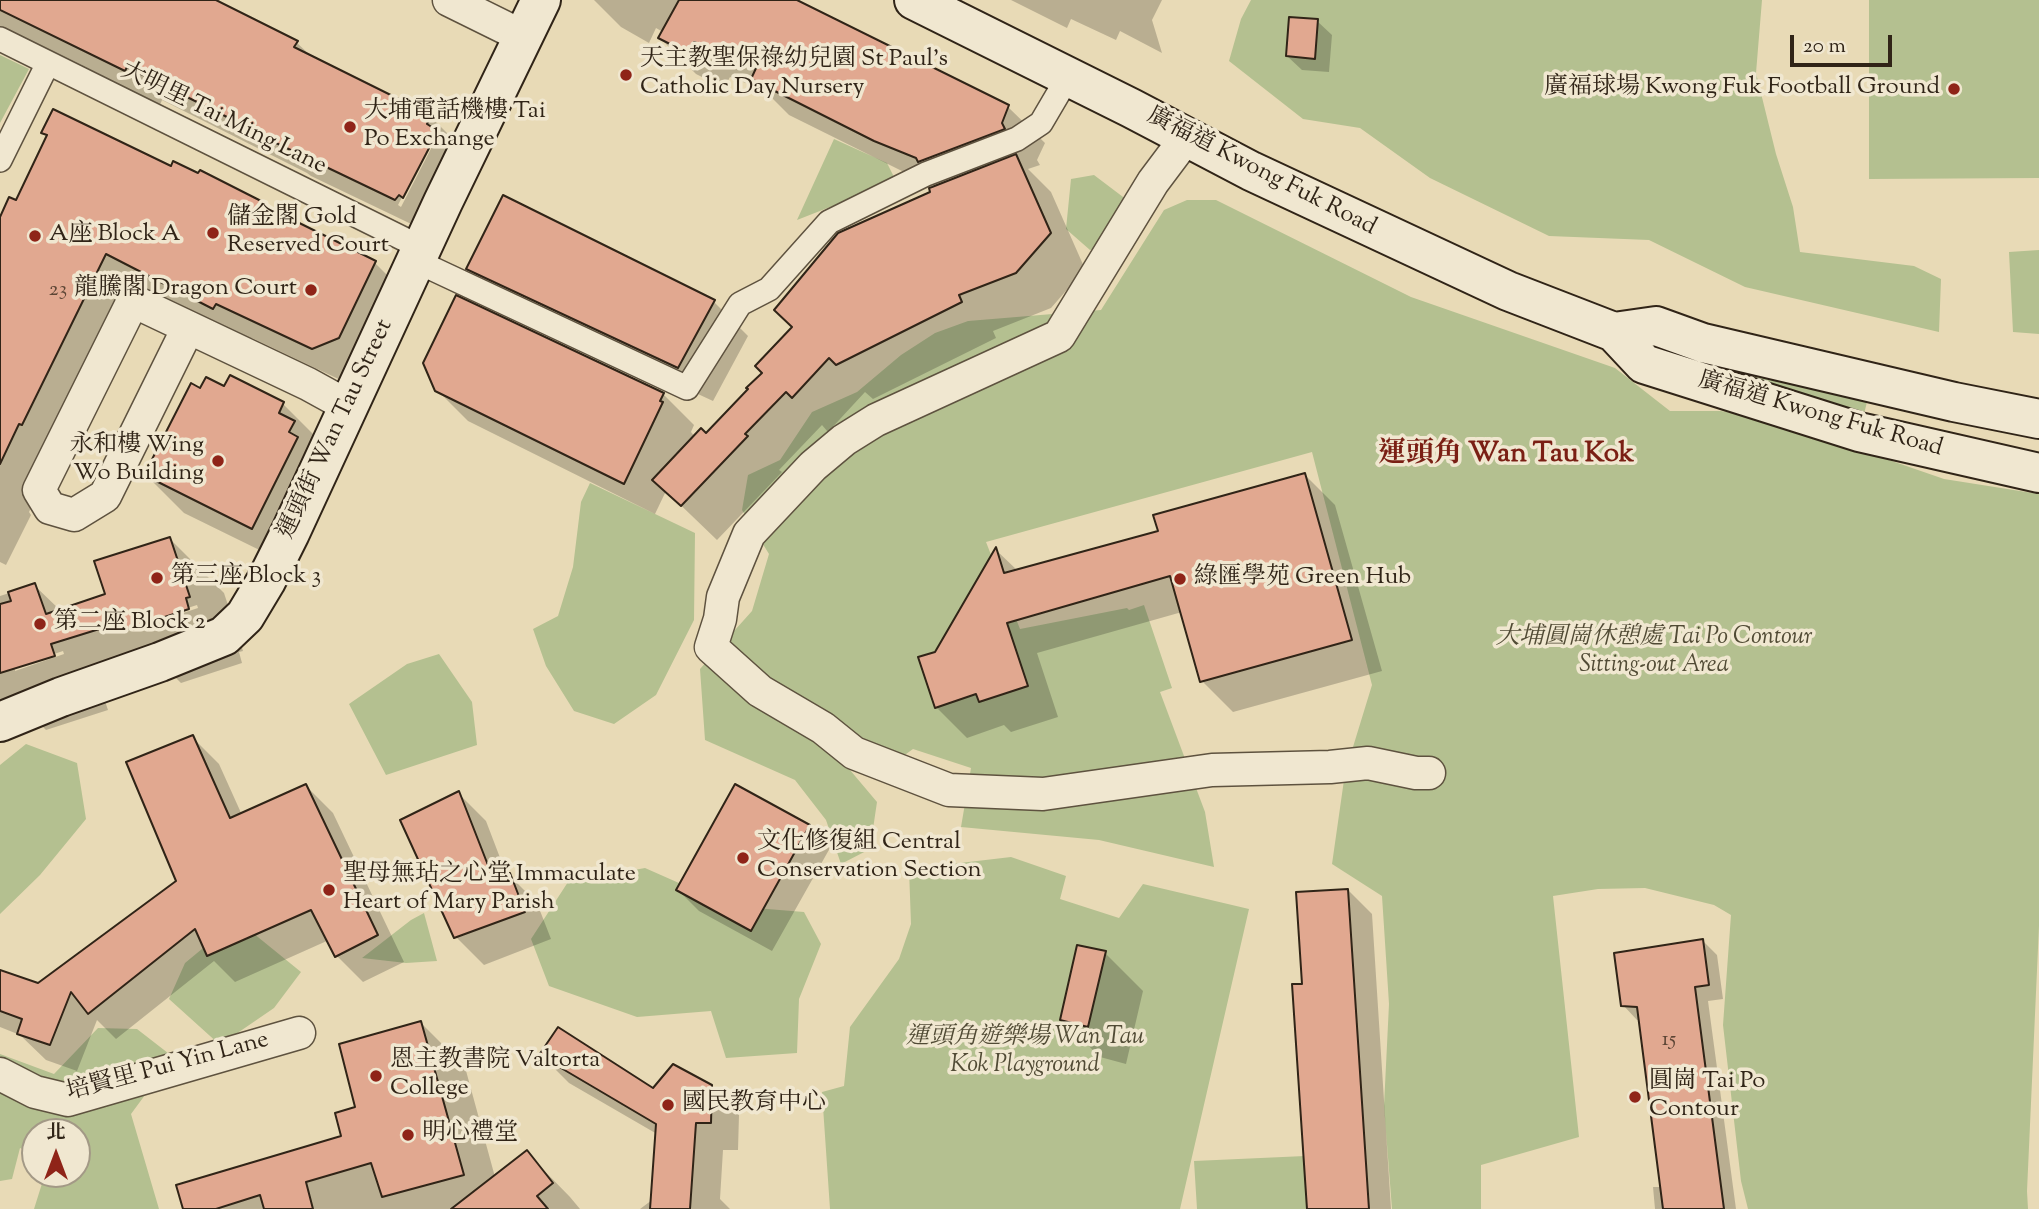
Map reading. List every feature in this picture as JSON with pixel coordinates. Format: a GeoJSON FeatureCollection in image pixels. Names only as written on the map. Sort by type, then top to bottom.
{"type":"FeatureCollection","features":[{"type":"Feature","properties":{"kind":"main road","name":"運頭街 Wan Tau Street"},"geometry":{"type":"LineString","coordinates":[[0,722],[224,636],[245,616],[266,581],[541,0]]}},
{"type":"Feature","properties":{"kind":"main road","name":"廣福道 Kwong Fuk Road"},"geometry":{"type":"LineString","coordinates":[[914,0],[1131,107],[1251,171],[1490,283],[1614,332],[1644,364],[1859,432],[2039,473]]}},
{"type":"Feature","properties":{"kind":"main road","name":"廣福道 Kwong Fuk Road"},"geometry":{"type":"LineString","coordinates":[[1614,332],[1656,326],[1703,343],[2039,419]]}},
{"type":"Feature","properties":{"kind":"street"},"geometry":{"type":"LineString","coordinates":[[449,0],[524,37]]}},
{"type":"Feature","properties":{"kind":"street","name":"大明里 Tai Ming Lane"},"geometry":{"type":"LineString","coordinates":[[0,39],[687,388],[740,304],[769,289],[829,222],[926,174],[1017,139],[1041,123],[1068,77]]}},
{"type":"Feature","properties":{"kind":"street"},"geometry":{"type":"LineString","coordinates":[[0,160],[48,63]]}},
{"type":"Feature","properties":{"kind":"street"},"geometry":{"type":"LineString","coordinates":[[1186,138],[1158,174],[1059,335],[876,420],[844,440],[813,466],[758,524],[749,534],[723,597],[711,647],[760,691],[823,728],[854,753],[949,790],[1043,794],[1212,770],[1331,767],[1368,763],[1429,774]]}},
{"type":"Feature","properties":{"kind":"street"},"geometry":{"type":"LineString","coordinates":[[188,328],[105,496],[74,515],[50,508],[39,491],[133,301],[309,384],[348,406]]}},
{"type":"Feature","properties":{"kind":"street","name":"培賢里 Pui Yin Lane"},"geometry":{"type":"LineString","coordinates":[[0,1074],[35,1093],[68,1100],[299,1034]]}},
{"type":"Feature","properties":{"kind":"green space"},"geometry":{"type":"Polygon","coordinates":[[[1251,0],[1762,0],[1756,73],[1776,154],[1793,207],[1800,252],[1914,266],[1941,279],[1939,332],[1745,287],[1649,240],[1549,236],[1430,178],[1360,128],[1303,119],[1229,61],[1241,19],[1251,0]]]}},
{"type":"Feature","properties":{"kind":"green space","name":"廣福球場 Kwong Fuk Football Ground"},"geometry":{"type":"Polygon","coordinates":[[[1869,0],[2039,0],[2039,178],[1869,179],[1869,0]]]}},
{"type":"Feature","properties":{"kind":"green space"},"geometry":{"type":"Polygon","coordinates":[[[0,55],[29,69],[0,123],[0,55]]]}},
{"type":"Feature","properties":{"kind":"green space"},"geometry":{"type":"Polygon","coordinates":[[[834,139],[887,163],[896,181],[797,220],[834,139]]]}},
{"type":"Feature","properties":{"kind":"green space"},"geometry":{"type":"Polygon","coordinates":[[[1094,175],[1127,200],[1129,238],[1090,250],[1066,229],[1071,179],[1094,175]]]}},
{"type":"Feature","properties":{"kind":"green space","name":"大埔圓崗休憩處 Tai Po Contour Sitting-out Area"},"geometry":{"type":"Polygon","coordinates":[[[1187,200],[1216,200],[1411,297],[1615,368],[1670,411],[1721,411],[1779,422],[1944,479],[2039,494],[2039,926],[2028,1209],[1748,1209],[1741,1181],[1723,1025],[1731,915],[1714,905],[1645,888],[1598,889],[1553,896],[1579,1137],[1481,1165],[1481,1209],[1392,1209],[1384,1106],[1389,1004],[1382,896],[1332,864],[1345,773],[1372,685],[1312,452],[986,542],[1020,629],[1144,605],[1172,688],[1160,692],[1205,812],[1214,867],[1099,840],[961,827],[971,768],[913,749],[884,770],[839,757],[877,802],[870,849],[841,864],[826,820],[795,780],[705,740],[700,669],[752,611],[769,554],[742,510],[748,475],[780,460],[812,412],[857,392],[901,355],[935,333],[968,321],[1101,310],[1164,210],[1187,200]]]}},
{"type":"Feature","properties":{"kind":"green space"},"geometry":{"type":"Polygon","coordinates":[[[2039,250],[2039,334],[2013,332],[2009,252],[2039,250]]]}},
{"type":"Feature","properties":{"kind":"green space"},"geometry":{"type":"Polygon","coordinates":[[[1700,357],[1868,398],[1863,418],[1695,367],[1700,357]]]}},
{"type":"Feature","properties":{"kind":"green space"},"geometry":{"type":"Polygon","coordinates":[[[590,483],[695,533],[694,620],[656,695],[614,724],[574,711],[546,666],[533,629],[558,616],[573,567],[581,502],[590,483]]]}},
{"type":"Feature","properties":{"kind":"green space"},"geometry":{"type":"Polygon","coordinates":[[[439,654],[472,702],[477,745],[386,775],[349,704],[407,664],[439,654]]]}},
{"type":"Feature","properties":{"kind":"green space"},"geometry":{"type":"Polygon","coordinates":[[[26,744],[77,763],[86,819],[40,875],[0,914],[0,765],[26,744]]]}},
{"type":"Feature","properties":{"kind":"green space","name":"運頭角遊樂場 Wan Tau Kok Playground"},"geometry":{"type":"Polygon","coordinates":[[[1011,857],[1066,876],[1060,899],[1119,918],[1143,884],[1249,909],[1180,1209],[830,1209],[822,1092],[844,1086],[850,1027],[899,959],[911,924],[909,869],[1011,857]]]}},
{"type":"Feature","properties":{"kind":"green space"},"geometry":{"type":"Polygon","coordinates":[[[645,868],[731,906],[804,912],[821,944],[799,999],[797,1053],[726,1058],[711,1011],[637,1017],[549,986],[531,939],[568,882],[645,868]]]}},
{"type":"Feature","properties":{"kind":"green space"},"geometry":{"type":"Polygon","coordinates":[[[424,913],[437,961],[406,963],[362,958],[411,920],[424,913]]]}},
{"type":"Feature","properties":{"kind":"green space"},"geometry":{"type":"Polygon","coordinates":[[[237,920],[301,972],[274,1008],[220,1045],[169,999],[185,963],[237,920]]]}},
{"type":"Feature","properties":{"kind":"green space"},"geometry":{"type":"Polygon","coordinates":[[[98,1028],[137,1029],[195,1074],[145,1095],[131,1114],[159,1209],[34,1209],[41,1188],[91,1188],[91,1118],[21,1118],[21,1148],[12,1179],[0,1181],[0,1054],[54,1074],[98,1028]]]}},
{"type":"Feature","properties":{"kind":"green space"},"geometry":{"type":"Polygon","coordinates":[[[1305,1156],[1308,1209],[1197,1209],[1194,1161],[1305,1156]]]}},
{"type":"Feature","properties":{"kind":"building"},"geometry":{"type":"Polygon","coordinates":[[[0,0],[216,0],[298,41],[294,47],[431,115],[427,124],[438,131],[403,198],[399,195],[395,200],[127,67],[125,71],[0,10],[0,0]]]}},
{"type":"Feature","properties":{"kind":"building"},"geometry":{"type":"Polygon","coordinates":[[[679,0],[797,0],[1009,105],[1002,123],[1005,129],[918,162],[916,158],[874,141],[751,79],[757,66],[694,42],[688,53],[658,38],[679,0]]]}},
{"type":"Feature","properties":{"kind":"building"},"geometry":{"type":"Polygon","coordinates":[[[1289,17],[1318,19],[1315,59],[1286,56],[1289,17]]]}},
{"type":"Feature","properties":{"kind":"building"},"geometry":{"type":"Polygon","coordinates":[[[53,109],[171,166],[173,161],[198,173],[200,170],[267,204],[265,206],[376,261],[339,338],[312,349],[216,304],[213,309],[106,254],[0,464],[0,217],[9,197],[16,200],[47,135],[41,133],[53,109]]]}},
{"type":"Feature","properties":{"kind":"building"},"geometry":{"type":"Polygon","coordinates":[[[1016,154],[1051,233],[1016,273],[959,295],[962,302],[836,365],[829,358],[792,398],[786,392],[681,506],[652,480],[701,428],[706,433],[762,373],[755,366],[792,327],[774,310],[838,233],[930,192],[929,188],[1016,154]]]}},
{"type":"Feature","properties":{"kind":"building"},"geometry":{"type":"Polygon","coordinates":[[[503,195],[715,300],[678,368],[466,269],[503,195]]]}},
{"type":"Feature","properties":{"kind":"building"},"geometry":{"type":"Polygon","coordinates":[[[456,295],[664,393],[660,401],[663,402],[624,484],[435,391],[423,363],[456,295]]]}},
{"type":"Feature","properties":{"kind":"building","name":"永和樓 Wing Wo Building"},"geometry":{"type":"Polygon","coordinates":[[[230,375],[284,402],[279,413],[295,421],[289,432],[298,437],[252,529],[144,475],[191,383],[200,388],[206,377],[224,386],[230,375]]]}},
{"type":"Feature","properties":{"kind":"building"},"geometry":{"type":"Polygon","coordinates":[[[1305,473],[1352,640],[1200,682],[1170,576],[1007,623],[1028,686],[979,702],[976,694],[935,708],[918,657],[935,652],[996,547],[1004,573],[1158,531],[1153,515],[1305,473]]]}},
{"type":"Feature","properties":{"kind":"building"},"geometry":{"type":"Polygon","coordinates":[[[170,537],[190,597],[186,598],[189,609],[125,630],[122,622],[51,644],[55,656],[0,673],[0,604],[11,601],[8,592],[35,583],[46,614],[105,594],[94,561],[170,537]]]}},
{"type":"Feature","properties":{"kind":"building"},"geometry":{"type":"Polygon","coordinates":[[[193,735],[230,818],[306,784],[378,935],[335,957],[311,910],[207,956],[195,929],[88,1014],[71,992],[50,1045],[17,1034],[22,1019],[0,1011],[0,970],[38,983],[176,881],[126,762],[193,735]]]}},
{"type":"Feature","properties":{"kind":"building","name":"文化修復組 Central Conservation Section"},"geometry":{"type":"Polygon","coordinates":[[[735,784],[810,825],[751,931],[676,890],[735,784]]]}},
{"type":"Feature","properties":{"kind":"building"},"geometry":{"type":"Polygon","coordinates":[[[459,791],[493,878],[510,873],[525,912],[454,938],[400,820],[459,791]]]}},
{"type":"Feature","properties":{"kind":"building"},"geometry":{"type":"Polygon","coordinates":[[[1348,889],[1369,1209],[1307,1209],[1292,984],[1302,984],[1296,892],[1348,889]]]}},
{"type":"Feature","properties":{"kind":"building"},"geometry":{"type":"Polygon","coordinates":[[[1703,939],[1709,985],[1695,987],[1724,1209],[1663,1209],[1637,1007],[1621,1006],[1614,953],[1703,939]]]}},
{"type":"Feature","properties":{"kind":"building"},"geometry":{"type":"Polygon","coordinates":[[[1077,945],[1106,951],[1088,1027],[1060,1020],[1077,945]]]}},
{"type":"Feature","properties":{"kind":"building","name":"明心禮堂"},"geometry":{"type":"Polygon","coordinates":[[[421,1021],[464,1175],[382,1197],[371,1163],[306,1182],[313,1209],[264,1209],[260,1195],[216,1209],[183,1209],[176,1185],[341,1136],[335,1113],[355,1107],[339,1044],[421,1021]]]}},
{"type":"Feature","properties":{"kind":"building","name":"國民教育中心"},"geometry":{"type":"Polygon","coordinates":[[[558,1027],[653,1088],[673,1064],[712,1085],[711,1123],[696,1123],[690,1209],[650,1209],[656,1124],[539,1055],[558,1027]]]}},
{"type":"Feature","properties":{"kind":"building","name":"恩主教書院 Valtorta College"},"geometry":{"type":"Polygon","coordinates":[[[527,1150],[553,1183],[537,1196],[548,1209],[451,1209],[527,1150]]]}},
{"type":"Feature","properties":{"kind":"place","name":"天主教聖保祿幼兒園 St Paul's Catholic Day Nursery"},"geometry":{"type":"Point","coordinates":[626,75]}},
{"type":"Feature","properties":{"kind":"place","name":"廣福球場 Kwong Fuk Football Ground"},"geometry":{"type":"Point","coordinates":[1954,89]}},
{"type":"Feature","properties":{"kind":"place","name":"大埔電話機樓 Tai Po Exchange"},"geometry":{"type":"Point","coordinates":[350,127]}},
{"type":"Feature","properties":{"kind":"place","name":"儲金閣 Gold Reserved Court"},"geometry":{"type":"Point","coordinates":[213,233]}},
{"type":"Feature","properties":{"kind":"place","name":"A座 Block A"},"geometry":{"type":"Point","coordinates":[35,236]}},
{"type":"Feature","properties":{"kind":"place","name":"龍騰閣 Dragon Court"},"geometry":{"type":"Point","coordinates":[311,290]}},
{"type":"Feature","properties":{"kind":"place","name":"永和樓 Wing Wo Building"},"geometry":{"type":"Point","coordinates":[218,461]}},
{"type":"Feature","properties":{"kind":"place","name":"第三座 Block 3"},"geometry":{"type":"Point","coordinates":[157,578]}},
{"type":"Feature","properties":{"kind":"place","name":"綠匯學苑 Green Hub"},"geometry":{"type":"Point","coordinates":[1180,579]}},
{"type":"Feature","properties":{"kind":"place","name":"第二座 Block 2"},"geometry":{"type":"Point","coordinates":[40,624]}},
{"type":"Feature","properties":{"kind":"place","name":"文化修復組 Central Conservation Section"},"geometry":{"type":"Point","coordinates":[743,858]}},
{"type":"Feature","properties":{"kind":"place","name":"聖母無玷之心堂 Immaculate Heart of Mary Parish"},"geometry":{"type":"Point","coordinates":[329,890]}},
{"type":"Feature","properties":{"kind":"place","name":"恩主教書院 Valtorta College"},"geometry":{"type":"Point","coordinates":[376,1076]}},
{"type":"Feature","properties":{"kind":"place","name":"圓崗 Tai Po Contour"},"geometry":{"type":"Point","coordinates":[1635,1097]}},
{"type":"Feature","properties":{"kind":"place","name":"國民教育中心"},"geometry":{"type":"Point","coordinates":[668,1105]}},
{"type":"Feature","properties":{"kind":"place","name":"明心禮堂"},"geometry":{"type":"Point","coordinates":[408,1135]}},
{"type":"Feature","properties":{"kind":"district","name":"運頭角 Wan Tau Kok"},"geometry":{"type":"Point","coordinates":[1506,456]}}]}
